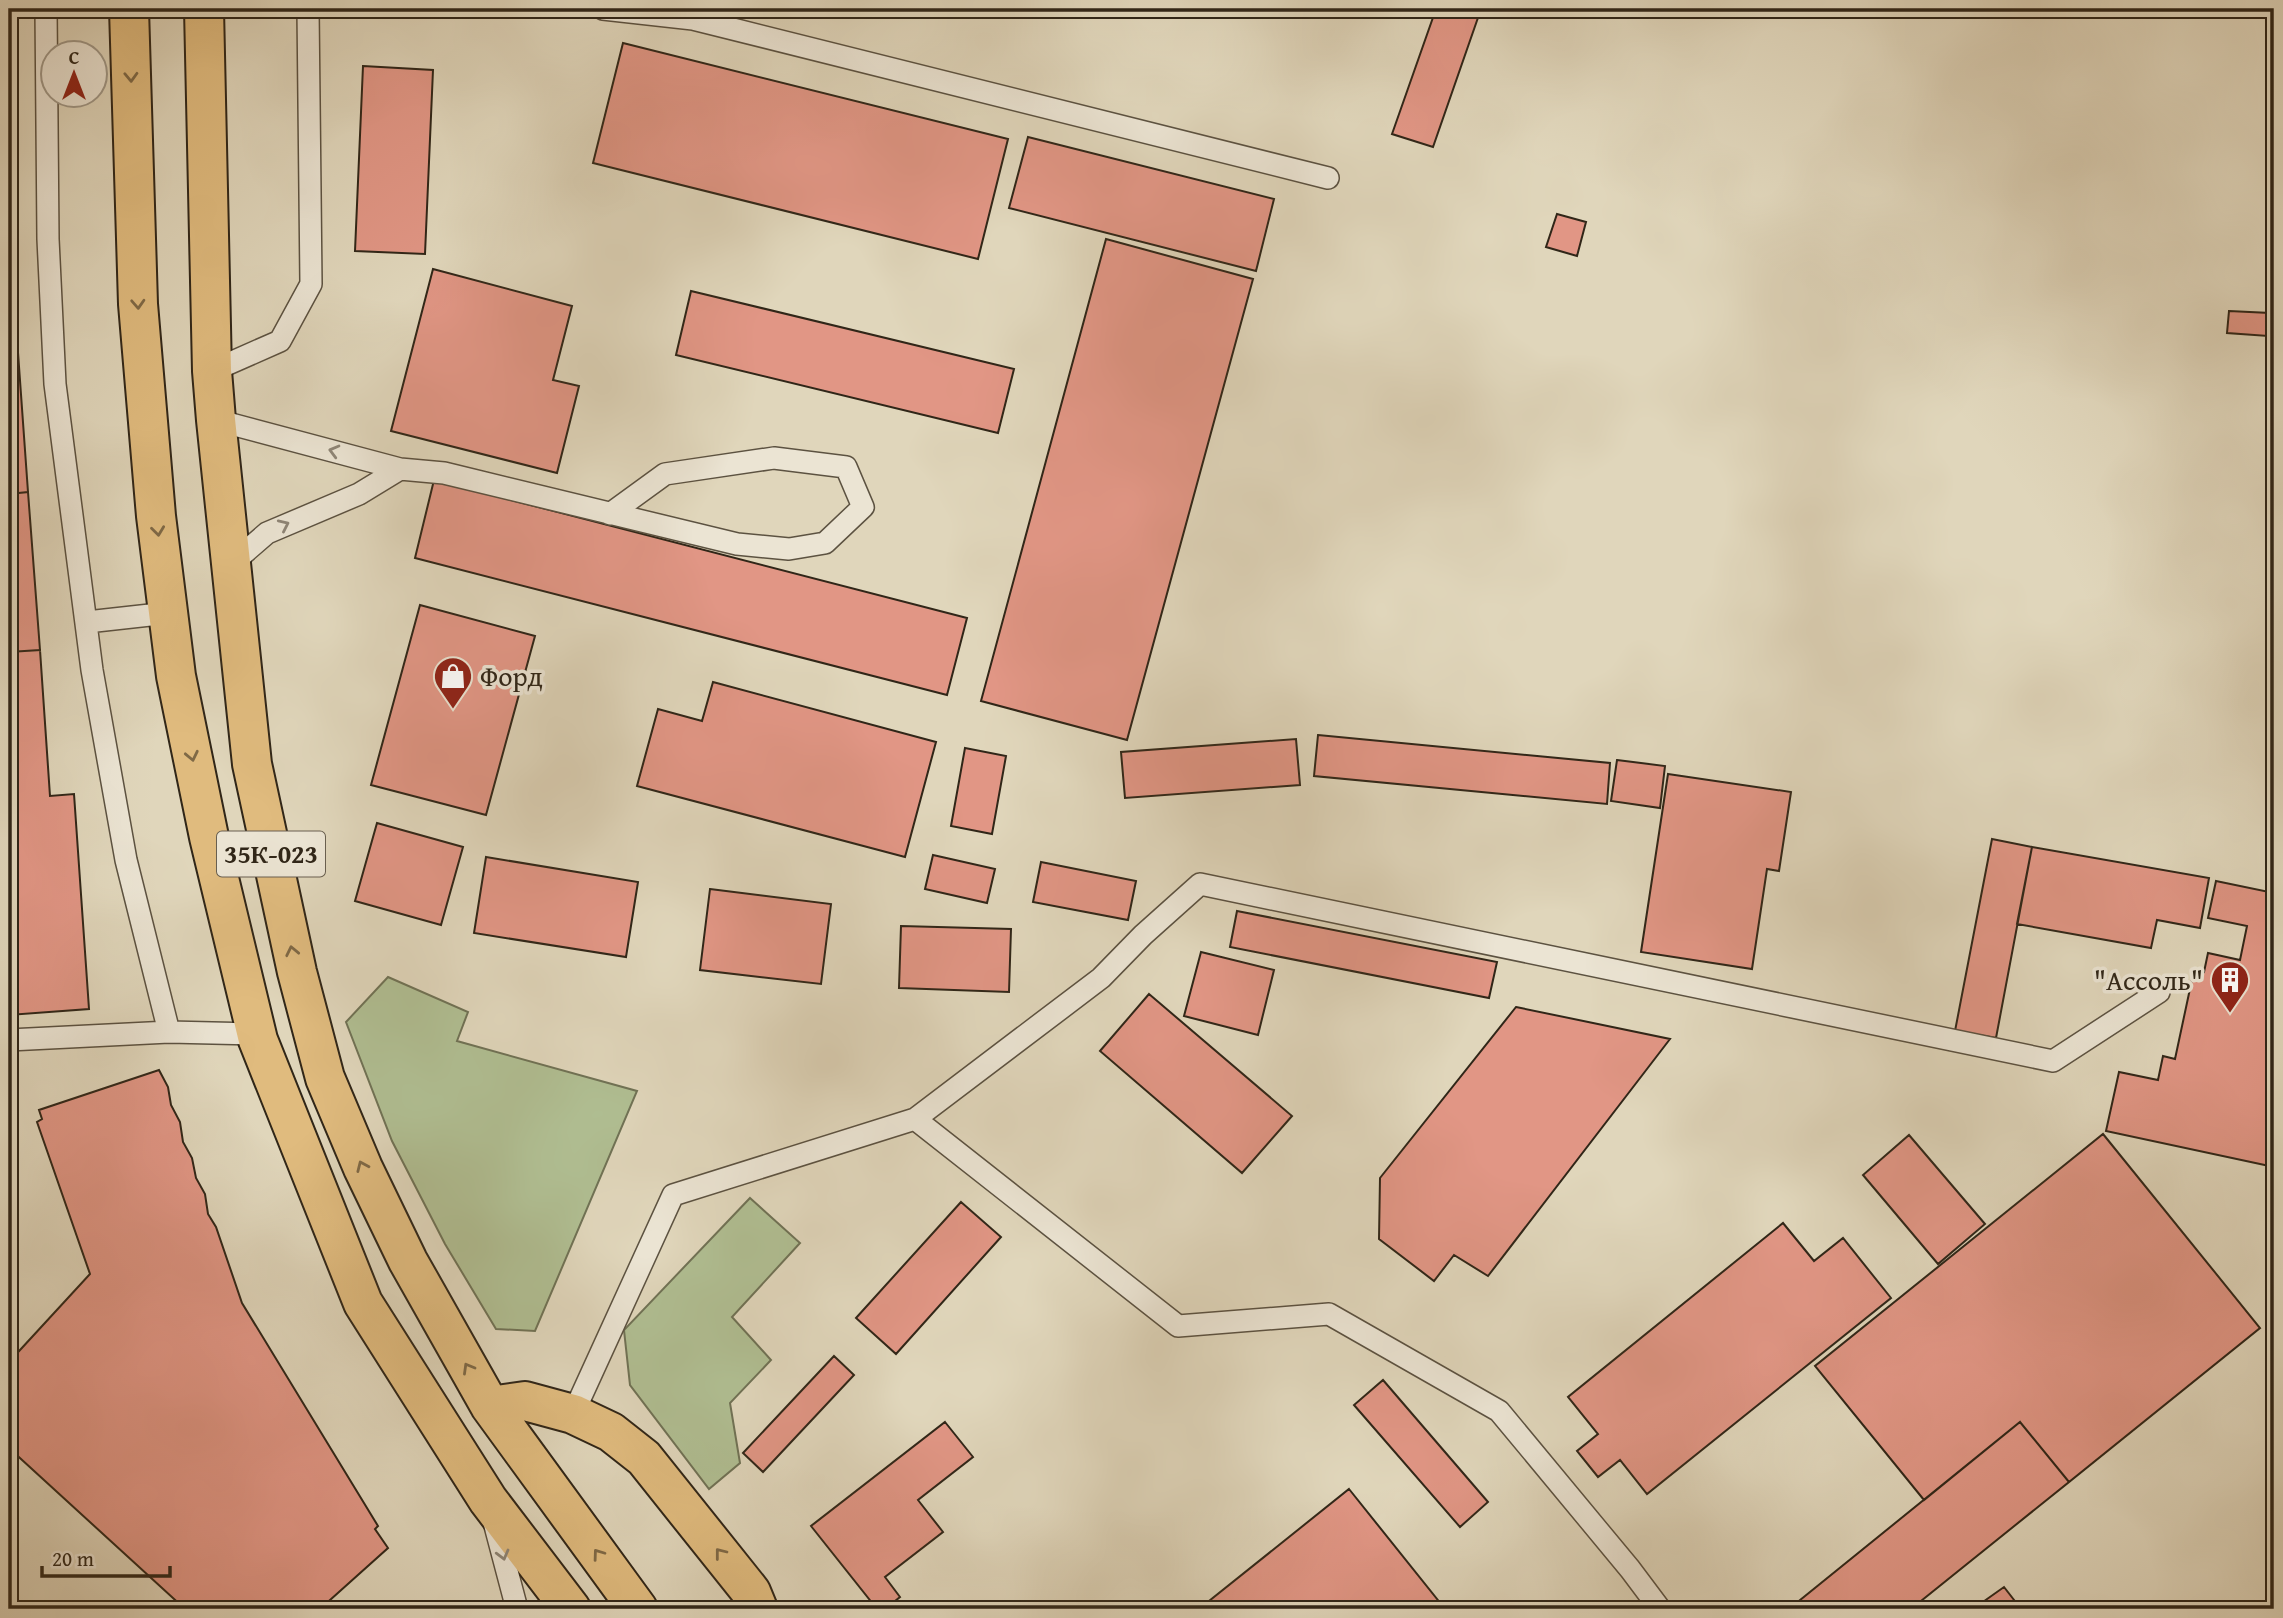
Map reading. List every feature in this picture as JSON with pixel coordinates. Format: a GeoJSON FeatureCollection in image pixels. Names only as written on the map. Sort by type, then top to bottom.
{"type":"FeatureCollection","features":[{"type":"Feature","properties":{"kind":"main road","name":"35К-023"},"geometry":{"type":"LineString","coordinates":[[129,9],[138,304],[156,516],[168,613],[176,676],[209,838],[257,1034],[363,1303],[488,1500],[571,1609]]}},
{"type":"Feature","properties":{"kind":"main road","name":"35К-023"},"geometry":{"type":"LineString","coordinates":[[204,9],[212,371],[252,764],[297,972],[325,1077],[363,1168],[408,1261],[490,1406],[638,1609]]}},
{"type":"Feature","properties":{"kind":"main road"},"geometry":{"type":"LineString","coordinates":[[490,1406],[526,1401],[573,1414],[611,1432],[645,1458],[751,1592],[758,1609]]}},
{"type":"Feature","properties":{"kind":"lane"},"geometry":{"type":"LineString","coordinates":[[46,9],[48,239],[55,384],[92,670],[126,860],[169,1032]]}},
{"type":"Feature","properties":{"kind":"lane"},"geometry":{"type":"LineString","coordinates":[[212,371],[281,341],[311,284],[308,9]]}},
{"type":"Feature","properties":{"kind":"lane"},"geometry":{"type":"LineString","coordinates":[[603,9],[694,14],[1328,178]]}},
{"type":"Feature","properties":{"kind":"lane"},"geometry":{"type":"LineString","coordinates":[[216,420],[400,469],[444,473],[610,514],[737,544],[789,549],[825,543],[863,507],[846,467],[774,457],[665,474],[610,514]]}},
{"type":"Feature","properties":{"kind":"lane"},"geometry":{"type":"LineString","coordinates":[[230,565],[267,533],[359,494],[400,469]]}},
{"type":"Feature","properties":{"kind":"lane"},"geometry":{"type":"LineString","coordinates":[[87,622],[168,613]]}},
{"type":"Feature","properties":{"kind":"lane"},"geometry":{"type":"LineString","coordinates":[[573,1414],[673,1195],[915,1119],[1101,978],[1143,935],[1200,884],[2053,1061],[2159,992]]}},
{"type":"Feature","properties":{"kind":"lane"},"geometry":{"type":"LineString","coordinates":[[9,1040],[169,1032],[257,1034]]}},
{"type":"Feature","properties":{"kind":"lane"},"geometry":{"type":"LineString","coordinates":[[915,1119],[1178,1326],[1329,1314],[1499,1411],[1660,1609]]}},
{"type":"Feature","properties":{"kind":"lane"},"geometry":{"type":"LineString","coordinates":[[488,1500],[517,1609]]}},
{"type":"Feature","properties":{"kind":"green space"},"geometry":{"type":"Polygon","coordinates":[[[388,977],[468,1012],[457,1041],[637,1091],[535,1331],[496,1329],[445,1244],[392,1141],[346,1022],[388,977]]]}},
{"type":"Feature","properties":{"kind":"green space"},"geometry":{"type":"Polygon","coordinates":[[[750,1198],[800,1243],[732,1317],[771,1360],[730,1403],[740,1463],[709,1489],[630,1385],[624,1330],[750,1198]]]}},
{"type":"Feature","properties":{"kind":"building"},"geometry":{"type":"Polygon","coordinates":[[[1436,9],[1481,9],[1433,147],[1392,134],[1436,9]]]}},
{"type":"Feature","properties":{"kind":"building"},"geometry":{"type":"Polygon","coordinates":[[[623,43],[1008,139],[978,259],[593,163],[623,43]]]}},
{"type":"Feature","properties":{"kind":"building"},"geometry":{"type":"Polygon","coordinates":[[[363,66],[433,70],[425,254],[355,251],[363,66]]]}},
{"type":"Feature","properties":{"kind":"building"},"geometry":{"type":"Polygon","coordinates":[[[1028,137],[1274,199],[1256,271],[1009,208],[1028,137]]]}},
{"type":"Feature","properties":{"kind":"building"},"geometry":{"type":"Polygon","coordinates":[[[1557,214],[1586,222],[1577,256],[1546,247],[1557,214]]]}},
{"type":"Feature","properties":{"kind":"building"},"geometry":{"type":"Polygon","coordinates":[[[9,227],[28,492],[9,494],[9,227]]]}},
{"type":"Feature","properties":{"kind":"building"},"geometry":{"type":"Polygon","coordinates":[[[1106,239],[1253,279],[1127,740],[981,701],[1106,239]]]}},
{"type":"Feature","properties":{"kind":"building"},"geometry":{"type":"Polygon","coordinates":[[[433,269],[572,306],[553,380],[579,386],[557,473],[391,431],[433,269]]]}},
{"type":"Feature","properties":{"kind":"building"},"geometry":{"type":"Polygon","coordinates":[[[691,291],[1014,369],[998,433],[676,355],[691,291]]]}},
{"type":"Feature","properties":{"kind":"building"},"geometry":{"type":"Polygon","coordinates":[[[2229,311],[2270,313],[2268,336],[2227,333],[2229,311]]]}},
{"type":"Feature","properties":{"kind":"building"},"geometry":{"type":"Polygon","coordinates":[[[434,480],[967,618],[947,695],[415,558],[434,480]]]}},
{"type":"Feature","properties":{"kind":"building"},"geometry":{"type":"Polygon","coordinates":[[[28,492],[40,650],[9,652],[9,494],[28,492]]]}},
{"type":"Feature","properties":{"kind":"building","name":"Форд"},"geometry":{"type":"Polygon","coordinates":[[[420,605],[535,636],[486,815],[371,785],[420,605]]]}},
{"type":"Feature","properties":{"kind":"building"},"geometry":{"type":"Polygon","coordinates":[[[40,650],[50,796],[74,794],[89,1009],[9,1015],[9,652],[40,650]]]}},
{"type":"Feature","properties":{"kind":"building"},"geometry":{"type":"Polygon","coordinates":[[[713,682],[936,742],[905,857],[637,786],[658,709],[702,721],[713,682]]]}},
{"type":"Feature","properties":{"kind":"building"},"geometry":{"type":"Polygon","coordinates":[[[1318,735],[1610,763],[1607,804],[1314,776],[1318,735]]]}},
{"type":"Feature","properties":{"kind":"building"},"geometry":{"type":"Polygon","coordinates":[[[1296,739],[1300,785],[1125,798],[1121,752],[1296,739]]]}},
{"type":"Feature","properties":{"kind":"building"},"geometry":{"type":"Polygon","coordinates":[[[965,748],[1006,756],[992,834],[951,826],[965,748]]]}},
{"type":"Feature","properties":{"kind":"building"},"geometry":{"type":"Polygon","coordinates":[[[1617,760],[1665,766],[1660,808],[1611,801],[1617,760]]]}},
{"type":"Feature","properties":{"kind":"building"},"geometry":{"type":"Polygon","coordinates":[[[1668,774],[1791,792],[1779,871],[1767,869],[1752,969],[1641,952],[1668,774]]]}},
{"type":"Feature","properties":{"kind":"building"},"geometry":{"type":"Polygon","coordinates":[[[377,823],[463,847],[441,925],[355,901],[377,823]]]}},
{"type":"Feature","properties":{"kind":"building"},"geometry":{"type":"Polygon","coordinates":[[[1992,839],[2032,847],[1996,1038],[1955,1031],[1992,839]]]}},
{"type":"Feature","properties":{"kind":"building"},"geometry":{"type":"Polygon","coordinates":[[[2032,847],[2209,878],[2200,928],[2157,920],[2151,948],[2017,924],[2032,847]]]}},
{"type":"Feature","properties":{"kind":"building"},"geometry":{"type":"Polygon","coordinates":[[[933,855],[995,869],[987,903],[925,889],[933,855]]]}},
{"type":"Feature","properties":{"kind":"building"},"geometry":{"type":"Polygon","coordinates":[[[486,857],[638,882],[626,957],[474,933],[486,857]]]}},
{"type":"Feature","properties":{"kind":"building"},"geometry":{"type":"Polygon","coordinates":[[[1041,862],[1136,881],[1128,920],[1033,902],[1041,862]]]}},
{"type":"Feature","properties":{"kind":"building","name":"\"Ассоль\""},"geometry":{"type":"Polygon","coordinates":[[[2216,881],[2274,893],[2274,1167],[2106,1131],[2119,1072],[2158,1080],[2163,1056],[2175,1059],[2194,970],[2204,972],[2208,953],[2240,960],[2247,926],[2208,918],[2216,881]]]}},
{"type":"Feature","properties":{"kind":"building"},"geometry":{"type":"Polygon","coordinates":[[[710,889],[831,904],[821,984],[700,970],[710,889]]]}},
{"type":"Feature","properties":{"kind":"building"},"geometry":{"type":"Polygon","coordinates":[[[1237,911],[1497,962],[1489,998],[1230,947],[1237,911]]]}},
{"type":"Feature","properties":{"kind":"building"},"geometry":{"type":"Polygon","coordinates":[[[901,926],[1011,929],[1009,992],[899,988],[901,926]]]}},
{"type":"Feature","properties":{"kind":"building"},"geometry":{"type":"Polygon","coordinates":[[[1201,952],[1274,970],[1258,1035],[1184,1016],[1201,952]]]}},
{"type":"Feature","properties":{"kind":"building"},"geometry":{"type":"Polygon","coordinates":[[[1149,994],[1292,1116],[1242,1173],[1100,1051],[1149,994]]]}},
{"type":"Feature","properties":{"kind":"building"},"geometry":{"type":"Polygon","coordinates":[[[1516,1007],[1670,1039],[1488,1276],[1454,1255],[1434,1281],[1379,1239],[1380,1178],[1516,1007]]]}},
{"type":"Feature","properties":{"kind":"building"},"geometry":{"type":"Polygon","coordinates":[[[159,1070],[168,1087],[171,1105],[180,1122],[183,1142],[192,1158],[196,1178],[205,1194],[208,1214],[216,1227],[242,1303],[378,1526],[375,1529],[388,1548],[320,1609],[185,1609],[9,1448],[9,1362],[90,1274],[37,1122],[42,1119],[39,1110],[159,1070]]]}},
{"type":"Feature","properties":{"kind":"building"},"geometry":{"type":"Polygon","coordinates":[[[2103,1134],[2260,1328],[2069,1482],[2020,1422],[1924,1500],[1815,1366],[2103,1134]]]}},
{"type":"Feature","properties":{"kind":"building"},"geometry":{"type":"Polygon","coordinates":[[[1909,1135],[1985,1224],[1938,1264],[1863,1175],[1909,1135]]]}},
{"type":"Feature","properties":{"kind":"building"},"geometry":{"type":"Polygon","coordinates":[[[961,1202],[1001,1237],[896,1354],[856,1318],[961,1202]]]}},
{"type":"Feature","properties":{"kind":"building"},"geometry":{"type":"Polygon","coordinates":[[[1783,1223],[1814,1261],[1843,1238],[1891,1298],[1647,1494],[1620,1460],[1598,1477],[1577,1451],[1598,1434],[1568,1397],[1783,1223]]]}},
{"type":"Feature","properties":{"kind":"building"},"geometry":{"type":"Polygon","coordinates":[[[834,1356],[854,1375],[763,1472],[743,1453],[834,1356]]]}},
{"type":"Feature","properties":{"kind":"building"},"geometry":{"type":"Polygon","coordinates":[[[1383,1380],[1488,1502],[1460,1527],[1354,1405],[1383,1380]]]}},
{"type":"Feature","properties":{"kind":"building"},"geometry":{"type":"Polygon","coordinates":[[[945,1422],[973,1457],[918,1500],[943,1532],[885,1577],[900,1597],[885,1609],[877,1609],[811,1526],[945,1422]]]}},
{"type":"Feature","properties":{"kind":"building"},"geometry":{"type":"Polygon","coordinates":[[[2020,1422],[2069,1482],[1911,1609],[1789,1609],[2020,1422]]]}},
{"type":"Feature","properties":{"kind":"building"},"geometry":{"type":"Polygon","coordinates":[[[1349,1489],[1445,1609],[1199,1609],[1349,1489]]]}},
{"type":"Feature","properties":{"kind":"building"},"geometry":{"type":"Polygon","coordinates":[[[2004,1587],[2021,1609],[1973,1609],[2004,1587]]]}},
{"type":"Feature","properties":{"kind":"place","name":"Форд"},"geometry":{"type":"Point","coordinates":[453,710]}},
{"type":"Feature","properties":{"kind":"place","name":"\"Ассоль\""},"geometry":{"type":"Point","coordinates":[2230,1014]}}]}
